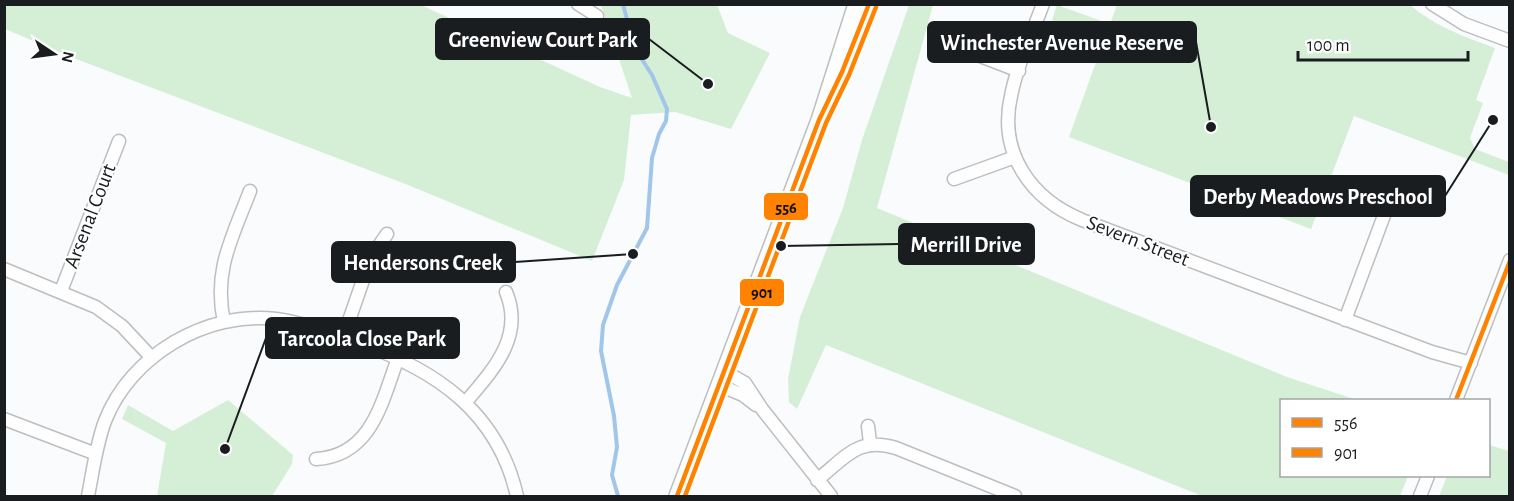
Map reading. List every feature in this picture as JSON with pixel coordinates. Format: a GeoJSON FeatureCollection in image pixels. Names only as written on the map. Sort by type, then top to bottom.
{"type":"FeatureCollection","features":[{"type":"Feature","properties":{"kind":"main road"},"geometry":{"type":"LineString","coordinates":[[677,496],[819,120],[856,4]]}},
{"type":"Feature","properties":{"kind":"main road"},"geometry":{"type":"LineString","coordinates":[[819,120],[846,63],[869,4]]}},
{"type":"Feature","properties":{"kind":"street"},"geometry":{"type":"LineString","coordinates":[[578,4],[597,16]]}},
{"type":"Feature","properties":{"kind":"street","name":"Severn Street"},"geometry":{"type":"LineString","coordinates":[[1043,4],[1011,96],[1008,116],[1009,136],[1015,157],[1036,192],[1069,215],[1469,366]]}},
{"type":"Feature","properties":{"kind":"street"},"geometry":{"type":"LineString","coordinates":[[1432,4],[1464,24],[1509,41]]}},
{"type":"Feature","properties":{"kind":"street"},"geometry":{"type":"LineString","coordinates":[[980,56],[1019,71]]}},
{"type":"Feature","properties":{"kind":"street","name":"Arsenal Court"},"geometry":{"type":"LineString","coordinates":[[61,291],[119,141]]}},
{"type":"Feature","properties":{"kind":"street"},"geometry":{"type":"LineString","coordinates":[[954,179],[1015,157]]}},
{"type":"Feature","properties":{"kind":"street"},"geometry":{"type":"LineString","coordinates":[[224,322],[219,303],[222,270],[227,250],[250,191]]}},
{"type":"Feature","properties":{"kind":"street"},"geometry":{"type":"LineString","coordinates":[[1345,320],[1392,194]]}},
{"type":"Feature","properties":{"kind":"street"},"geometry":{"type":"LineString","coordinates":[[343,338],[371,257],[387,234]]}},
{"type":"Feature","properties":{"kind":"street"},"geometry":{"type":"LineString","coordinates":[[1456,399],[1509,260]]}},
{"type":"Feature","properties":{"kind":"street"},"geometry":{"type":"LineString","coordinates":[[4,269],[86,302],[108,315],[133,336],[152,358]]}},
{"type":"Feature","properties":{"kind":"street"},"geometry":{"type":"LineString","coordinates":[[465,403],[497,363],[508,340],[513,321],[511,303],[506,292]]}},
{"type":"Feature","properties":{"kind":"street"},"geometry":{"type":"LineString","coordinates":[[88,496],[96,454],[111,409],[128,382],[152,358],[188,335],[224,322],[244,319],[275,319],[302,324],[398,357],[428,373],[465,403],[481,422],[508,467],[517,496]]}},
{"type":"Feature","properties":{"kind":"street"},"geometry":{"type":"LineString","coordinates":[[316,459],[338,456],[356,445],[362,438],[376,417],[398,357]]}},
{"type":"Feature","properties":{"kind":"street"},"geometry":{"type":"LineString","coordinates":[[722,378],[745,383],[762,409],[831,496]]}},
{"type":"Feature","properties":{"kind":"street"},"geometry":{"type":"LineString","coordinates":[[4,419],[96,454]]}},
{"type":"Feature","properties":{"kind":"street"},"geometry":{"type":"LineString","coordinates":[[868,426],[870,443]]}},
{"type":"Feature","properties":{"kind":"street"},"geometry":{"type":"LineString","coordinates":[[817,480],[853,451],[870,443],[896,448],[1016,496]]}},
{"type":"Feature","properties":{"kind":"street"},"geometry":{"type":"LineString","coordinates":[[1420,496],[1428,477]]}},
{"type":"Feature","properties":{"kind":"green space"},"geometry":{"type":"Polygon","coordinates":[[[5,4],[421,5],[600,87],[632,98],[601,5],[717,5],[728,33],[770,53],[731,129],[675,112],[631,115],[624,180],[592,261],[408,185],[76,59],[5,29],[5,4]]]}},
{"type":"Feature","properties":{"kind":"green space"},"geometry":{"type":"Polygon","coordinates":[[[909,5],[933,5],[877,208],[1287,377],[1354,399],[1280,399],[1280,477],[1408,477],[1400,496],[1202,496],[826,345],[797,409],[789,402],[788,379],[800,317],[843,208],[862,140],[909,5]]]}},
{"type":"Feature","properties":{"kind":"green space"},"geometry":{"type":"Polygon","coordinates":[[[1057,5],[1110,24],[1117,5],[1410,5],[1440,25],[1495,48],[1476,100],[1483,103],[1470,138],[1475,149],[1509,162],[1509,175],[1354,116],[1311,229],[1069,137],[1104,40],[1052,20],[1057,5]]]}},
{"type":"Feature","properties":{"kind":"green space"},"geometry":{"type":"Polygon","coordinates":[[[228,400],[293,455],[292,464],[272,496],[157,496],[166,443],[122,419],[128,405],[173,431],[228,400]]]}},
{"type":"Feature","properties":{"kind":"green space"},"geometry":{"type":"Polygon","coordinates":[[[1490,445],[1509,451],[1509,496],[1439,496],[1447,477],[1490,477],[1490,445]]]}},
{"type":"Feature","properties":{"kind":"waterway"},"geometry":{"type":"LineString","coordinates":[[618,496],[612,475],[617,447],[614,416],[601,351],[603,325],[617,285],[647,228],[652,158],[659,134],[666,121],[667,109],[652,75],[634,47],[623,4]]}},
{"type":"Feature","properties":{"kind":"transit line","name":"556"},"geometry":{"type":"LineString","coordinates":[[677,496],[819,120],[842,72],[869,4]]}},
{"type":"Feature","properties":{"kind":"transit line","name":"901"},"geometry":{"type":"LineString","coordinates":[[685,496],[826,123],[849,75],[876,7]]}},
{"type":"Feature","properties":{"kind":"transit line","name":"556"},"geometry":{"type":"LineString","coordinates":[[1456,399],[1510,261]]}},
{"type":"Feature","properties":{"kind":"place","name":"Greenview Court Park"},"geometry":{"type":"Point","coordinates":[708,84]}},
{"type":"Feature","properties":{"kind":"place","name":"Derby Meadows Preschool"},"geometry":{"type":"Point","coordinates":[1493,120]}},
{"type":"Feature","properties":{"kind":"place","name":"Winchester Avenue Reserve"},"geometry":{"type":"Point","coordinates":[1211,127]}},
{"type":"Feature","properties":{"kind":"place","name":"Merrill Drive"},"geometry":{"type":"Point","coordinates":[781,246]}},
{"type":"Feature","properties":{"kind":"place","name":"Hendersons Creek"},"geometry":{"type":"Point","coordinates":[633,254]}},
{"type":"Feature","properties":{"kind":"place","name":"Tarcoola Close Park"},"geometry":{"type":"Point","coordinates":[225,449]}}]}
